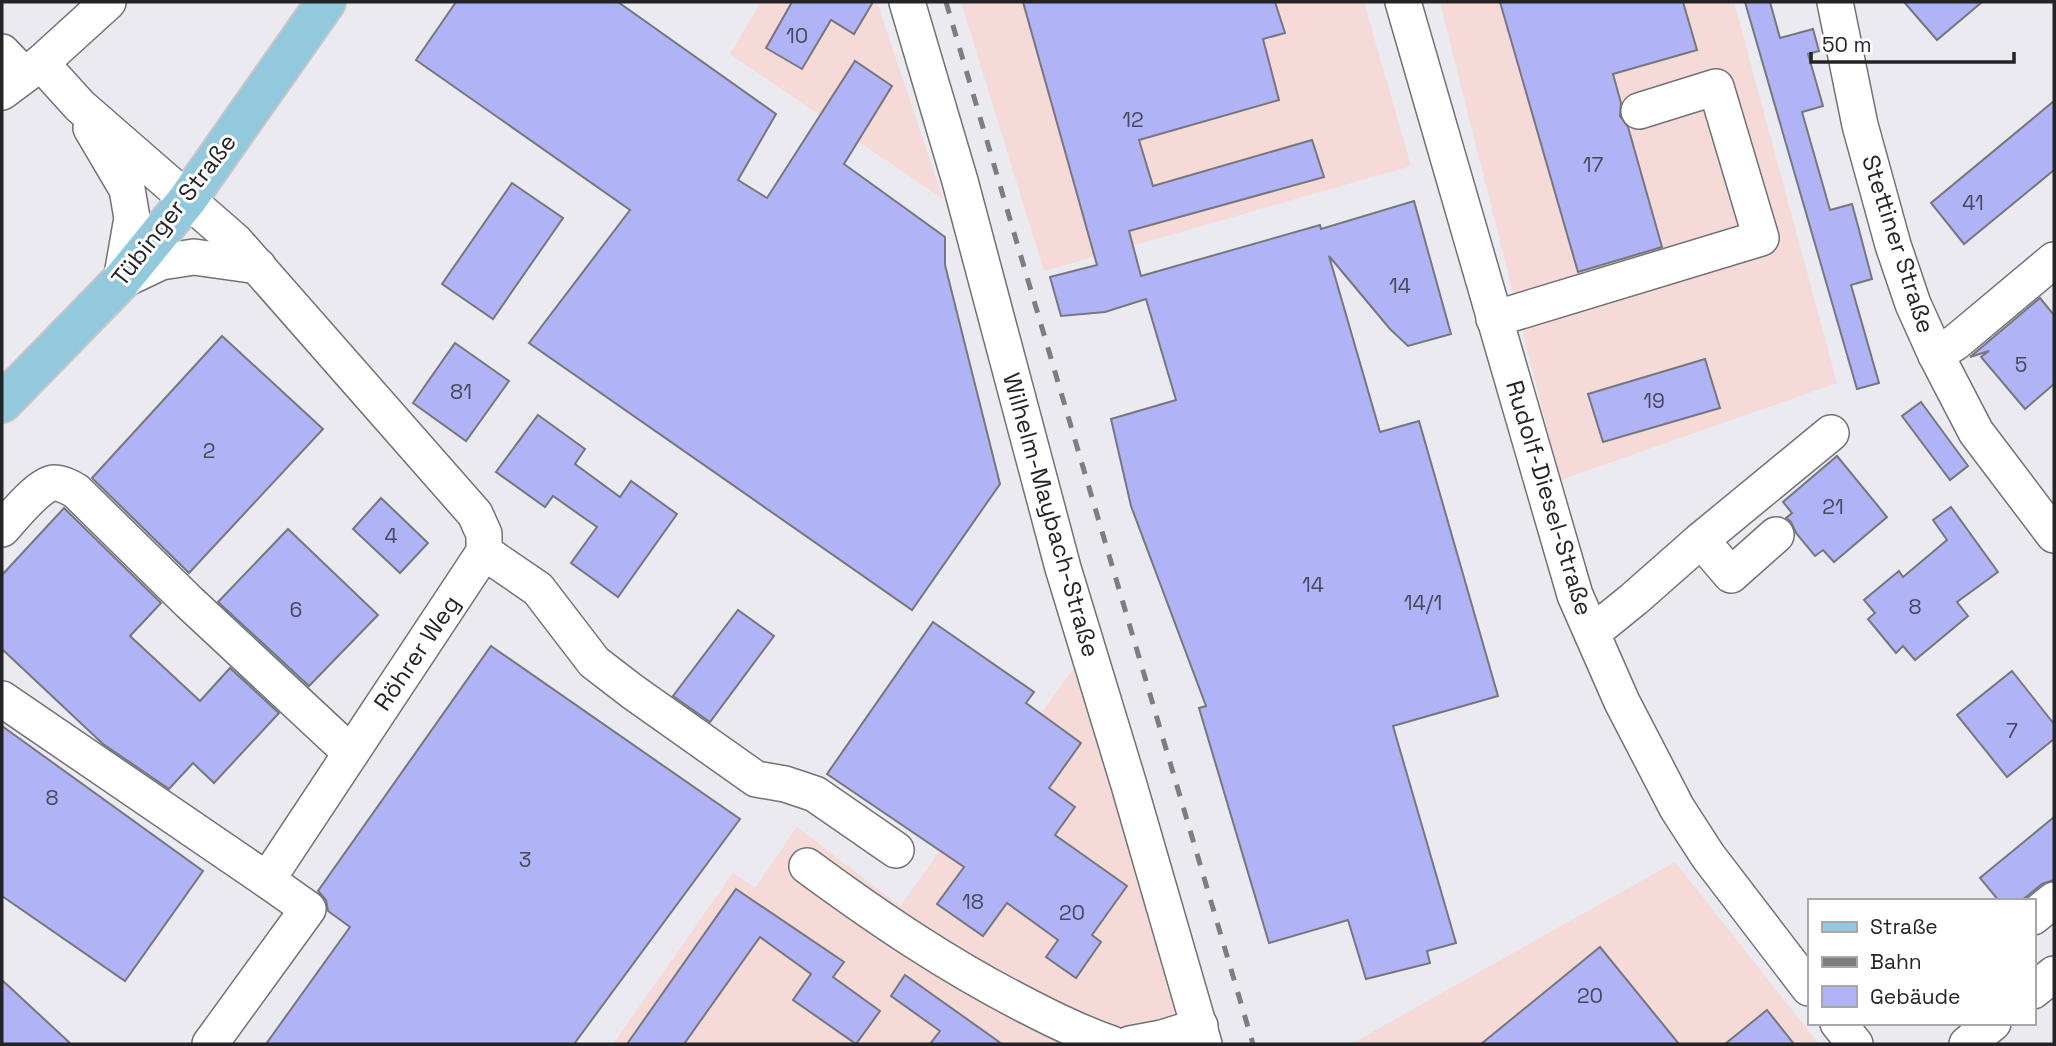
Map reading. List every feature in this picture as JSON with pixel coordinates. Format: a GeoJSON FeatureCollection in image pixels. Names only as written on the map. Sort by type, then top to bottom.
{"type":"FeatureCollection","features":[{"type":"Feature","properties":{"kind":"main road","name":"Tübinger Straße"},"geometry":{"type":"LineString","coordinates":[[2,403],[121,281],[187,200],[326,2]]}},
{"type":"Feature","properties":{"kind":"street"},"geometry":{"type":"LineString","coordinates":[[108,2],[17,71],[80,106],[235,242],[475,514],[484,534],[484,552],[538,589],[594,662],[756,779],[785,784],[815,794],[896,850]]}},
{"type":"Feature","properties":{"kind":"street","name":"Wilhelm-Maybach-Straße"},"geometry":{"type":"LineString","coordinates":[[907,2],[960,181],[1063,568],[1202,1035],[1130,1044]]}},
{"type":"Feature","properties":{"kind":"street","name":"Rudolf-Diesel-Straße"},"geometry":{"type":"LineString","coordinates":[[1403,2],[1575,595],[1622,702],[1677,808],[1715,867],[1808,987]]}},
{"type":"Feature","properties":{"kind":"street","name":"Stettiner Straße"},"geometry":{"type":"LineString","coordinates":[[1835,2],[1860,125],[1893,245],[1913,304],[1976,432],[2054,535]]}},
{"type":"Feature","properties":{"kind":"street"},"geometry":{"type":"LineString","coordinates":[[1494,319],[1761,238],[1716,87],[1639,111]]}},
{"type":"Feature","properties":{"kind":"street"},"geometry":{"type":"LineString","coordinates":[[80,106],[127,190],[132,218],[121,281]]}},
{"type":"Feature","properties":{"kind":"street"},"geometry":{"type":"LineString","coordinates":[[121,281],[161,262],[194,257],[258,266]]}},
{"type":"Feature","properties":{"kind":"street"},"geometry":{"type":"LineString","coordinates":[[1936,355],[1956,342],[2054,260]]}},
{"type":"Feature","properties":{"kind":"street"},"geometry":{"type":"LineString","coordinates":[[1592,633],[1831,433]]}},
{"type":"Feature","properties":{"kind":"street"},"geometry":{"type":"LineString","coordinates":[[2,529],[42,488],[51,483],[76,491],[188,602],[354,748]]}},
{"type":"Feature","properties":{"kind":"street"},"geometry":{"type":"LineString","coordinates":[[1701,540],[1731,575],[1776,535]]}},
{"type":"Feature","properties":{"kind":"street","name":"Röhrer Weg"},"geometry":{"type":"LineString","coordinates":[[267,880],[484,552]]}},
{"type":"Feature","properties":{"kind":"street"},"geometry":{"type":"LineString","coordinates":[[2,699],[308,909],[210,1044]]}},
{"type":"Feature","properties":{"kind":"street"},"geometry":{"type":"LineString","coordinates":[[807,866],[898,931],[972,978],[1087,1035],[1112,1044]]}},
{"type":"Feature","properties":{"kind":"street"},"geometry":{"type":"LineString","coordinates":[[2035,914],[2054,900]]}},
{"type":"Feature","properties":{"kind":"street"},"geometry":{"type":"LineString","coordinates":[[2035,989],[2054,974]]}},
{"type":"Feature","properties":{"kind":"street"},"geometry":{"type":"LineString","coordinates":[[1840,1025],[1855,1044]]}},
{"type":"Feature","properties":{"kind":"street"},"geometry":{"type":"LineString","coordinates":[[1967,1044],[1991,1025]]}},
{"type":"Feature","properties":{"kind":"shaded area"},"geometry":{"type":"Polygon","coordinates":[[[761,2],[877,2],[943,199],[730,54],[761,2]]]}},
{"type":"Feature","properties":{"kind":"shaded area"},"geometry":{"type":"Polygon","coordinates":[[[961,2],[1364,2],[1411,166],[1044,271],[961,2]]]}},
{"type":"Feature","properties":{"kind":"shaded area"},"geometry":{"type":"Polygon","coordinates":[[[1440,2],[1734,2],[1837,383],[1560,480],[1440,2]]]}},
{"type":"Feature","properties":{"kind":"shaded area"},"geometry":{"type":"Polygon","coordinates":[[[1077,664],[1173,999],[1182,1044],[613,1044],[733,873],[755,888],[797,827],[900,906],[1077,664]]]}},
{"type":"Feature","properties":{"kind":"shaded area"},"geometry":{"type":"Polygon","coordinates":[[[1675,862],[1819,1044],[1351,1044],[1675,862]]]}},
{"type":"Feature","properties":{"kind":"building"},"geometry":{"type":"Polygon","coordinates":[[[456,2],[618,2],[776,114],[738,180],[767,198],[855,61],[892,86],[844,164],[945,237],[945,265],[1000,484],[912,610],[529,343],[630,210],[416,60],[456,2]]]}},
{"type":"Feature","properties":{"kind":"building"},"geometry":{"type":"Polygon","coordinates":[[[792,2],[873,2],[854,34],[831,20],[802,69],[766,48],[792,2]]]}},
{"type":"Feature","properties":{"kind":"building"},"geometry":{"type":"Polygon","coordinates":[[[1023,2],[1275,2],[1285,33],[1263,39],[1279,100],[1139,140],[1153,186],[1312,140],[1324,177],[1129,231],[1141,276],[1320,225],[1321,229],[1414,201],[1451,334],[1408,346],[1390,329],[1329,256],[1380,432],[1419,421],[1498,696],[1393,726],[1456,943],[1427,951],[1430,963],[1366,979],[1348,920],[1269,943],[1199,708],[1206,706],[1131,506],[1111,419],[1176,400],[1146,299],[1105,312],[1061,316],[1050,277],[1097,265],[1023,2]]]}},
{"type":"Feature","properties":{"kind":"building"},"geometry":{"type":"Polygon","coordinates":[[[1500,2],[1683,2],[1697,50],[1613,74],[1621,103],[1620,116],[1628,127],[1662,247],[1578,272],[1500,2]]]}},
{"type":"Feature","properties":{"kind":"building"},"geometry":{"type":"Polygon","coordinates":[[[1745,2],[1770,2],[1780,38],[1813,29],[1819,51],[1808,54],[1823,106],[1802,112],[1830,210],[1852,204],[1872,279],[1851,285],[1879,383],[1857,389],[1745,2]]]}},
{"type":"Feature","properties":{"kind":"building"},"geometry":{"type":"Polygon","coordinates":[[[1904,2],[1982,2],[1937,40],[1904,2]]]}},
{"type":"Feature","properties":{"kind":"building"},"geometry":{"type":"Polygon","coordinates":[[[2054,101],[2054,170],[1964,244],[1931,203],[2054,101]]]}},
{"type":"Feature","properties":{"kind":"building"},"geometry":{"type":"Polygon","coordinates":[[[512,183],[563,218],[493,319],[442,284],[512,183]]]}},
{"type":"Feature","properties":{"kind":"building"},"geometry":{"type":"Polygon","coordinates":[[[2040,298],[2054,315],[2054,384],[2025,409],[1981,357],[1989,351],[1970,357],[2040,298]]]}},
{"type":"Feature","properties":{"kind":"building"},"geometry":{"type":"Polygon","coordinates":[[[222,336],[323,429],[189,573],[92,478],[222,336]]]}},
{"type":"Feature","properties":{"kind":"building"},"geometry":{"type":"Polygon","coordinates":[[[455,343],[509,381],[466,441],[413,403],[455,343]]]}},
{"type":"Feature","properties":{"kind":"building"},"geometry":{"type":"Polygon","coordinates":[[[1705,359],[1720,408],[1603,442],[1588,394],[1705,359]]]}},
{"type":"Feature","properties":{"kind":"building"},"geometry":{"type":"Polygon","coordinates":[[[1921,402],[1968,466],[1950,480],[1902,416],[1921,402]]]}},
{"type":"Feature","properties":{"kind":"building"},"geometry":{"type":"Polygon","coordinates":[[[538,415],[585,449],[575,464],[620,497],[631,481],[677,514],[618,597],[571,563],[597,527],[553,496],[545,507],[496,472],[538,415]]]}},
{"type":"Feature","properties":{"kind":"building"},"geometry":{"type":"Polygon","coordinates":[[[1837,456],[1887,517],[1834,562],[1823,550],[1815,556],[1786,518],[1792,513],[1783,502],[1837,456]]]}},
{"type":"Feature","properties":{"kind":"building"},"geometry":{"type":"Polygon","coordinates":[[[381,498],[428,543],[400,573],[353,529],[381,498]]]}},
{"type":"Feature","properties":{"kind":"building"},"geometry":{"type":"Polygon","coordinates":[[[1951,507],[1998,572],[1957,602],[1968,616],[1915,660],[1903,646],[1896,653],[1868,619],[1875,613],[1864,600],[1899,571],[1903,577],[1947,540],[1933,520],[1951,507]]]}},
{"type":"Feature","properties":{"kind":"building"},"geometry":{"type":"Polygon","coordinates":[[[64,508],[161,603],[130,636],[200,701],[230,668],[279,713],[214,783],[193,763],[169,789],[103,744],[2,649],[2,575],[64,508]]]}},
{"type":"Feature","properties":{"kind":"building"},"geometry":{"type":"Polygon","coordinates":[[[288,529],[378,615],[309,686],[218,602],[288,529]]]}},
{"type":"Feature","properties":{"kind":"building"},"geometry":{"type":"Polygon","coordinates":[[[738,610],[774,636],[710,722],[673,696],[738,610]]]}},
{"type":"Feature","properties":{"kind":"building"},"geometry":{"type":"Polygon","coordinates":[[[933,622],[1034,692],[1026,703],[1081,743],[1049,788],[1075,807],[1055,835],[1127,886],[1092,935],[1101,942],[1076,978],[1046,957],[1058,940],[1007,903],[983,936],[937,904],[964,867],[827,774],[933,622]]]}},
{"type":"Feature","properties":{"kind":"building"},"geometry":{"type":"Polygon","coordinates":[[[491,646],[740,819],[574,1044],[266,1044],[350,927],[328,911],[326,900],[318,891],[491,646]]]}},
{"type":"Feature","properties":{"kind":"building"},"geometry":{"type":"Polygon","coordinates":[[[2012,671],[2054,724],[2054,739],[2007,777],[1957,715],[2012,671]]]}},
{"type":"Feature","properties":{"kind":"building"},"geometry":{"type":"Polygon","coordinates":[[[2,726],[203,871],[125,981],[2,896],[2,726]]]}},
{"type":"Feature","properties":{"kind":"building"},"geometry":{"type":"Polygon","coordinates":[[[2054,817],[2054,880],[2042,884],[2023,899],[1997,899],[1980,878],[2054,817]]]}},
{"type":"Feature","properties":{"kind":"building"},"geometry":{"type":"Polygon","coordinates":[[[736,889],[844,962],[833,977],[880,1011],[856,1044],[793,1000],[811,974],[760,937],[684,1044],[627,1044],[736,889]]]}},
{"type":"Feature","properties":{"kind":"building"},"geometry":{"type":"Polygon","coordinates":[[[1600,947],[1679,1044],[1481,1044],[1600,947]]]}},
{"type":"Feature","properties":{"kind":"building"},"geometry":{"type":"Polygon","coordinates":[[[905,975],[1002,1044],[930,1044],[940,1031],[891,996],[905,975]]]}},
{"type":"Feature","properties":{"kind":"building"},"geometry":{"type":"Polygon","coordinates":[[[2,980],[71,1044],[2,1044],[2,980]]]}},
{"type":"Feature","properties":{"kind":"building"},"geometry":{"type":"Polygon","coordinates":[[[1767,1010],[1794,1044],[1725,1044],[1767,1010]]]}},
{"type":"Feature","properties":{"kind":"railway"},"geometry":{"type":"LineString","coordinates":[[946,2],[1253,1044]]}}]}
